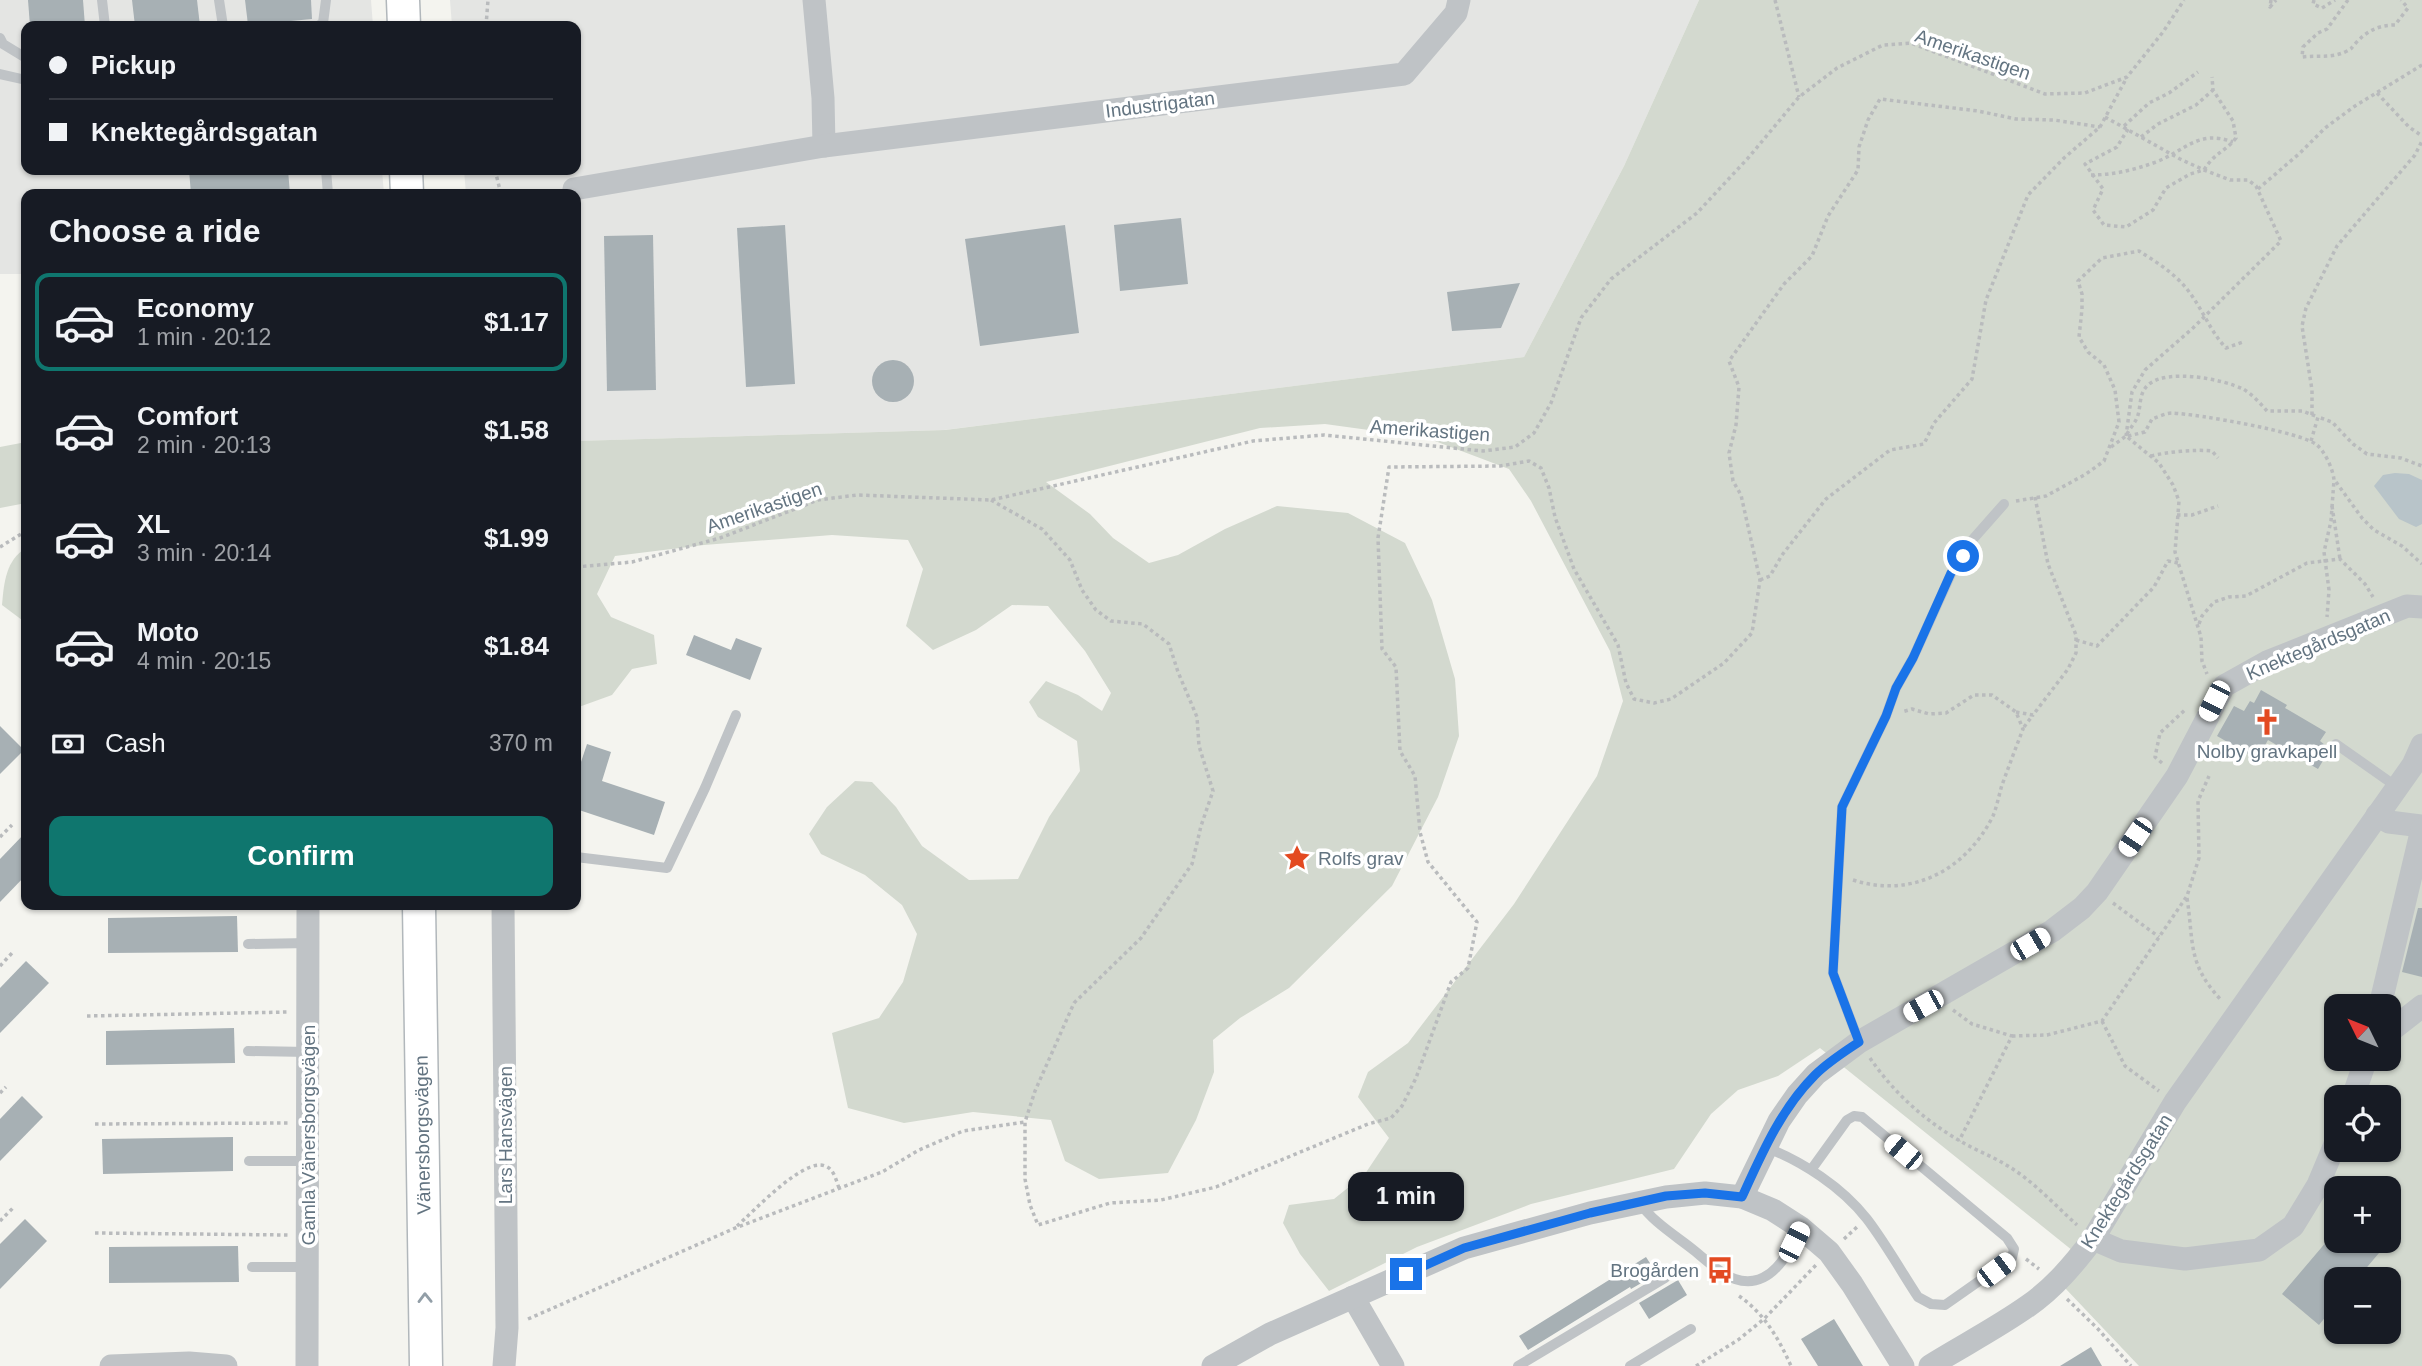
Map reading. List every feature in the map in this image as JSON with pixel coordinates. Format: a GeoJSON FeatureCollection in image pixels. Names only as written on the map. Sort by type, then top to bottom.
{"type":"FeatureCollection","features":[{"type":"Feature","properties":{"kind":"main road"},"geometry":{"type":"LineString","coordinates":[[403,0],[404,21]]}},
{"type":"Feature","properties":{"kind":"main road","name":"Vänersborgsvägen"},"geometry":{"type":"LineString","coordinates":[[398,910],[404,1366]]}},
{"type":"Feature","properties":{"kind":"main road","name":"Vänersborgsvägen"},"geometry":{"type":"LineString","coordinates":[[419,910],[426,1366]]}},
{"type":"Feature","properties":{"kind":"street"},"geometry":{"type":"LineString","coordinates":[[814,0],[823,98],[824,146]]}},
{"type":"Feature","properties":{"kind":"street","name":"Industrigatan"},"geometry":{"type":"LineString","coordinates":[[574,189],[824,146],[1404,74],[1456,13],[1459,0]]}},
{"type":"Feature","properties":{"kind":"street","name":"Knektegårdsgatan"},"geometry":{"type":"LineString","coordinates":[[1742,1197],[1765,1147],[1797,1095],[1816,1073],[1859,1042],[2052,931],[2082,908],[2097,892],[2177,776],[2224,686],[2267,662],[2380,616],[2407,606],[2422,607]]}},
{"type":"Feature","properties":{"kind":"street","name":"Knektegårdsgatan"},"geometry":{"type":"LineString","coordinates":[[1930,1366],[2028,1306],[2052,1286],[2093,1239],[2175,1102],[2413,765],[2422,745]]}},
{"type":"Feature","properties":{"kind":"street"},"geometry":{"type":"LineString","coordinates":[[2377,815],[2389,822],[2422,828],[2383,994]]}},
{"type":"Feature","properties":{"kind":"street","name":"Gamla Vänersborgsvägen"},"geometry":{"type":"LineString","coordinates":[[307,1366],[308,910]]}},
{"type":"Feature","properties":{"kind":"street","name":"Lars Hansvägen"},"geometry":{"type":"LineString","coordinates":[[503,910],[507,1328],[504,1366]]}},
{"type":"Feature","properties":{"kind":"street"},"geometry":{"type":"LineString","coordinates":[[2401,1023],[2422,1006]]}},
{"type":"Feature","properties":{"kind":"street"},"geometry":{"type":"LineString","coordinates":[[2093,1239],[2121,1251],[2185,1259],[2259,1250],[2292,1226],[2319,1185],[2328,1162]]}},
{"type":"Feature","properties":{"kind":"street"},"geometry":{"type":"LineString","coordinates":[[1213,1366],[1270,1334],[1464,1248],[1590,1213],[1639,1202],[1705,1193],[1742,1197],[1773,1210],[1801,1228],[1829,1252],[1852,1283],[1903,1366]]}},
{"type":"Feature","properties":{"kind":"street"},"geometry":{"type":"LineString","coordinates":[[1353,1297],[1393,1366]]}},
{"type":"Feature","properties":{"kind":"street"},"geometry":{"type":"LineString","coordinates":[[111,1366],[189,1363],[226,1366]]}},
{"type":"Feature","properties":{"kind":"lane"},"geometry":{"type":"LineString","coordinates":[[102,0],[104,21]]}},
{"type":"Feature","properties":{"kind":"lane"},"geometry":{"type":"LineString","coordinates":[[219,0],[222,21]]}},
{"type":"Feature","properties":{"kind":"lane"},"geometry":{"type":"LineString","coordinates":[[323,21],[326,0]]}},
{"type":"Feature","properties":{"kind":"lane"},"geometry":{"type":"LineString","coordinates":[[0,38],[3,44],[21,55]]}},
{"type":"Feature","properties":{"kind":"lane"},"geometry":{"type":"LineString","coordinates":[[0,74],[21,79]]}},
{"type":"Feature","properties":{"kind":"lane"},"geometry":{"type":"LineString","coordinates":[[1859,1042],[1833,973],[1842,807],[1951,573],[1974,538],[2004,504]]}},
{"type":"Feature","properties":{"kind":"lane"},"geometry":{"type":"LineString","coordinates":[[581,857],[667,868],[705,789],[736,715]]}},
{"type":"Feature","properties":{"kind":"lane"},"geometry":{"type":"LineString","coordinates":[[2336,744],[2397,787]]}},
{"type":"Feature","properties":{"kind":"lane"},"geometry":{"type":"LineString","coordinates":[[248,944],[308,943]]}},
{"type":"Feature","properties":{"kind":"lane"},"geometry":{"type":"LineString","coordinates":[[248,1051],[308,1052]]}},
{"type":"Feature","properties":{"kind":"lane"},"geometry":{"type":"LineString","coordinates":[[1765,1147],[1785,1154],[1811,1170],[1849,1200],[1867,1219],[1919,1297],[1931,1304],[1945,1305],[2012,1258],[2014,1249],[2007,1238],[1861,1117],[1854,1116],[1847,1120],[1811,1170]]}},
{"type":"Feature","properties":{"kind":"lane"},"geometry":{"type":"LineString","coordinates":[[249,1161],[307,1161]]}},
{"type":"Feature","properties":{"kind":"lane"},"geometry":{"type":"LineString","coordinates":[[1639,1202],[1648,1215],[1734,1279],[1747,1281],[1761,1278],[1776,1269],[1787,1257],[1801,1228]]}},
{"type":"Feature","properties":{"kind":"lane"},"geometry":{"type":"LineString","coordinates":[[252,1267],[307,1267]]}},
{"type":"Feature","properties":{"kind":"lane"},"geometry":{"type":"LineString","coordinates":[[1518,1366],[1665,1278]]}},
{"type":"Feature","properties":{"kind":"lane"},"geometry":{"type":"LineString","coordinates":[[1630,1366],[1691,1329]]}},
{"type":"Feature","properties":{"kind":"path"},"geometry":{"type":"LineString","coordinates":[[486,21],[488,0]]}},
{"type":"Feature","properties":{"kind":"path"},"geometry":{"type":"LineString","coordinates":[[1775,0],[1799,97]]}},
{"type":"Feature","properties":{"kind":"path"},"geometry":{"type":"LineString","coordinates":[[1760,580],[1770,576],[1782,555],[1826,499],[1890,450],[1924,444],[1934,423],[1972,379],[1986,300],[2028,195],[2064,158],[2100,127],[2127,77],[2163,32],[2184,0]]}},
{"type":"Feature","properties":{"kind":"path"},"geometry":{"type":"LineString","coordinates":[[2314,0],[2312,4],[2322,8],[2335,0]]}},
{"type":"Feature","properties":{"kind":"path"},"geometry":{"type":"LineString","coordinates":[[2348,0],[2327,29],[2318,33],[2303,47],[2302,57],[2323,58],[2350,50],[2366,33],[2381,25],[2395,25],[2408,8],[2401,0]]}},
{"type":"Feature","properties":{"kind":"path","name":"Amerikastigen"},"geometry":{"type":"LineString","coordinates":[[581,567],[632,562],[720,538],[818,500],[857,495],[990,500],[1253,441],[1324,435],[1483,451],[1515,446],[1534,433],[1551,403],[1581,318],[1611,279],[1697,213],[1799,97],[1837,68],[1883,45],[1911,43],[2045,94],[2085,93],[2127,77]]}},
{"type":"Feature","properties":{"kind":"path"},"geometry":{"type":"LineString","coordinates":[[2258,189],[2325,128],[2422,65]]}},
{"type":"Feature","properties":{"kind":"path"},"geometry":{"type":"LineString","coordinates":[[2198,72],[2149,103],[2126,128],[2117,147],[2085,164],[2103,189],[2093,210],[2104,225],[2126,227],[2153,210],[2166,188],[2190,174],[2204,170],[2213,155],[2228,147],[2236,138],[2233,121],[2213,90],[2212,77]]}},
{"type":"Feature","properties":{"kind":"path"},"geometry":{"type":"LineString","coordinates":[[2141,137],[2158,124],[2196,105],[2213,90]]}},
{"type":"Feature","properties":{"kind":"path"},"geometry":{"type":"LineString","coordinates":[[2377,93],[2409,127],[2422,136]]}},
{"type":"Feature","properties":{"kind":"path"},"geometry":{"type":"LineString","coordinates":[[990,500],[1042,528],[1070,560],[1082,590],[1096,610],[1111,621],[1143,624],[1168,644],[1197,717],[1199,746],[1213,791],[1192,864],[1141,938],[1074,1003],[1035,1091],[1026,1122],[1025,1179],[1030,1205],[1038,1226],[1110,1203],[1161,1199],[1216,1187],[1368,1124],[1391,1118],[1402,1106],[1416,1078],[1451,982],[1468,968],[1477,922],[1428,862],[1420,832],[1415,776],[1400,751],[1396,667],[1382,649],[1378,538],[1389,467],[1500,466],[1529,461],[1541,468],[1574,569],[1618,645],[1626,683],[1634,699],[1654,703],[1671,699],[1724,663],[1752,632],[1760,580],[1741,495],[1733,481],[1729,453],[1736,425],[1739,387],[1729,361],[1784,284],[1812,256],[1828,216],[1858,170],[1859,147],[1868,120],[1880,99],[1978,111],[2016,119],[2054,120],[2100,127]]}},
{"type":"Feature","properties":{"kind":"path"},"geometry":{"type":"LineString","coordinates":[[2105,117],[2171,155],[2204,170],[2230,180],[2248,180],[2258,189],[2281,241],[2145,370],[2132,392],[2126,436]]}},
{"type":"Feature","properties":{"kind":"path"},"geometry":{"type":"LineString","coordinates":[[2091,175],[2115,175],[2156,162],[2205,138],[2220,137],[2233,142]]}},
{"type":"Feature","properties":{"kind":"path"},"geometry":{"type":"LineString","coordinates":[[2311,442],[2315,416],[2302,326],[2306,308],[2337,246],[2415,155],[2422,141]]}},
{"type":"Feature","properties":{"kind":"path"},"geometry":{"type":"LineString","coordinates":[[2004,504],[2046,496],[2104,461],[2119,422],[2115,390],[2104,365],[2088,352],[2080,337],[2082,309],[2078,281],[2102,258],[2139,251],[2162,266],[2187,289],[2215,336],[2226,348],[2243,342]]}},
{"type":"Feature","properties":{"kind":"path"},"geometry":{"type":"LineString","coordinates":[[2126,436],[2138,416],[2139,401],[2147,386],[2160,379],[2178,375],[2229,384],[2244,390],[2267,411],[2302,411],[2332,422],[2367,454],[2401,458],[2422,466]]}},
{"type":"Feature","properties":{"kind":"path"},"geometry":{"type":"LineString","coordinates":[[2109,448],[2126,436],[2145,432],[2152,419],[2170,412],[2281,432],[2311,442],[2317,445],[2326,458],[2334,480],[2362,518],[2374,530],[2402,546],[2422,564]]}},
{"type":"Feature","properties":{"kind":"path"},"geometry":{"type":"LineString","coordinates":[[2126,436],[2160,463],[2179,501],[2175,552],[2202,636],[2202,661],[2214,701],[2188,708],[2160,733],[2155,757],[2177,776]]}},
{"type":"Feature","properties":{"kind":"path"},"geometry":{"type":"LineString","coordinates":[[2151,456],[2185,453],[2195,449],[2211,451],[2218,458]]}},
{"type":"Feature","properties":{"kind":"path"},"geometry":{"type":"LineString","coordinates":[[2325,639],[2329,590],[2325,561],[2334,480]]}},
{"type":"Feature","properties":{"kind":"path"},"geometry":{"type":"LineString","coordinates":[[1838,875],[1868,884],[1924,882],[1949,870],[1972,848],[1993,815],[2023,729],[2068,669],[2076,653],[2076,635],[2048,564],[2035,497]]}},
{"type":"Feature","properties":{"kind":"path"},"geometry":{"type":"LineString","coordinates":[[2331,503],[2340,559],[2365,584],[2380,616]]}},
{"type":"Feature","properties":{"kind":"path"},"geometry":{"type":"LineString","coordinates":[[2177,515],[2192,515],[2218,506]]}},
{"type":"Feature","properties":{"kind":"path"},"geometry":{"type":"LineString","coordinates":[[0,547],[21,534]]}},
{"type":"Feature","properties":{"kind":"path"},"geometry":{"type":"LineString","coordinates":[[2198,626],[2202,616],[2214,602],[2229,597],[2246,596],[2307,562],[2340,559]]}},
{"type":"Feature","properties":{"kind":"path"},"geometry":{"type":"LineString","coordinates":[[2076,640],[2097,646],[2154,587],[2168,561],[2178,563]]}},
{"type":"Feature","properties":{"kind":"path"},"geometry":{"type":"LineString","coordinates":[[1886,716],[1912,709],[1928,713],[1946,713],[1974,695],[1992,695],[2016,712],[2032,715]]}},
{"type":"Feature","properties":{"kind":"path"},"geometry":{"type":"LineString","coordinates":[[2016,712],[2023,729]]}},
{"type":"Feature","properties":{"kind":"path"},"geometry":{"type":"LineString","coordinates":[[1944,994],[1953,1010],[1972,1024],[2012,1036],[2047,1035],[2102,1021],[2187,896],[2199,858],[2198,801],[2209,776]]}},
{"type":"Feature","properties":{"kind":"path"},"geometry":{"type":"LineString","coordinates":[[0,837],[12,825]]}},
{"type":"Feature","properties":{"kind":"path"},"geometry":{"type":"LineString","coordinates":[[2097,892],[2159,937]]}},
{"type":"Feature","properties":{"kind":"path"},"geometry":{"type":"LineString","coordinates":[[2187,896],[2192,948],[2202,978],[2220,1000],[2238,1013]]}},
{"type":"Feature","properties":{"kind":"path"},"geometry":{"type":"LineString","coordinates":[[0,965],[13,953]]}},
{"type":"Feature","properties":{"kind":"path"},"geometry":{"type":"LineString","coordinates":[[87,1016],[308,1012]]}},
{"type":"Feature","properties":{"kind":"path"},"geometry":{"type":"LineString","coordinates":[[2102,1021],[2125,1066],[2175,1102]]}},
{"type":"Feature","properties":{"kind":"path"},"geometry":{"type":"LineString","coordinates":[[1959,1141],[2012,1036]]}},
{"type":"Feature","properties":{"kind":"path"},"geometry":{"type":"LineString","coordinates":[[1859,1042],[1880,1073],[1911,1107],[1959,1141],[2008,1166],[2036,1187],[2093,1239]]}},
{"type":"Feature","properties":{"kind":"path"},"geometry":{"type":"LineString","coordinates":[[0,1093],[6,1087]]}},
{"type":"Feature","properties":{"kind":"path"},"geometry":{"type":"LineString","coordinates":[[95,1124],[307,1122]]}},
{"type":"Feature","properties":{"kind":"path"},"geometry":{"type":"LineString","coordinates":[[507,1328],[733,1229],[882,1172],[919,1150],[962,1131],[1026,1122]]}},
{"type":"Feature","properties":{"kind":"path"},"geometry":{"type":"LineString","coordinates":[[733,1229],[796,1174],[811,1166],[827,1166],[839,1188]]}},
{"type":"Feature","properties":{"kind":"path"},"geometry":{"type":"LineString","coordinates":[[0,1221],[13,1208]]}},
{"type":"Feature","properties":{"kind":"path"},"geometry":{"type":"LineString","coordinates":[[1696,1366],[1738,1340],[1764,1319],[1829,1252],[1867,1219]]}},
{"type":"Feature","properties":{"kind":"path"},"geometry":{"type":"LineString","coordinates":[[96,1233],[307,1235]]}},
{"type":"Feature","properties":{"kind":"path"},"geometry":{"type":"LineString","coordinates":[[2052,1286],[2098,1329],[2131,1366]]}},
{"type":"Feature","properties":{"kind":"path"},"geometry":{"type":"LineString","coordinates":[[1733,1291],[1764,1319],[1782,1344],[1791,1366]]}},
{"type":"Feature","properties":{"kind":"shaded area"},"geometry":{"type":"Polygon","coordinates":[[[0,0],[371,0],[373,21],[21,21],[21,175],[382,175],[384,189],[21,189],[21,274],[0,274],[0,0]]]}},
{"type":"Feature","properties":{"kind":"shaded area"},"geometry":{"type":"Polygon","coordinates":[[[450,0],[1699,0],[1624,166],[1524,357],[944,430],[581,441],[581,189],[466,189],[464,175],[581,175],[581,21],[452,21],[450,0]]]}},
{"type":"Feature","properties":{"kind":"shaded area"},"geometry":{"type":"Polygon","coordinates":[[[1699,0],[2422,0],[2422,1366],[2139,1366],[2065,1288],[2088,1263],[1820,1048],[1778,1076],[1738,1090],[1711,1114],[1674,1169],[1531,1204],[1417,1247],[1329,1291],[1300,1254],[1283,1223],[1289,1205],[1334,1199],[1365,1174],[1389,1138],[1358,1097],[1368,1072],[1408,1043],[1514,904],[1597,776],[1623,701],[1610,651],[1531,501],[1509,469],[1427,438],[1325,424],[1260,428],[1046,482],[1090,514],[1113,538],[1149,563],[1178,555],[1225,529],[1277,506],[1348,513],[1405,543],[1432,600],[1455,679],[1459,736],[1438,797],[1392,886],[1289,988],[1240,1018],[1213,1040],[1214,1072],[1196,1120],[1168,1173],[1099,1179],[1065,1161],[1051,1120],[973,1112],[904,1123],[848,1108],[832,1033],[879,1018],[903,982],[917,934],[902,905],[865,875],[821,854],[809,834],[827,807],[855,781],[872,782],[896,807],[922,846],[969,880],[1018,879],[1049,817],[1080,771],[1077,741],[1038,717],[1029,702],[1046,681],[1078,695],[1102,711],[1111,693],[1085,651],[1048,606],[1012,605],[976,630],[933,650],[906,626],[923,569],[908,540],[832,535],[704,545],[615,556],[597,594],[611,617],[654,635],[657,664],[632,669],[612,695],[581,706],[581,441],[945,430],[1524,357],[1624,166],[1699,0]]]}},
{"type":"Feature","properties":{"kind":"shaded area"},"geometry":{"type":"Polygon","coordinates":[[[21,443],[21,504],[0,508],[0,447],[21,443]]]}},
{"type":"Feature","properties":{"kind":"shaded area"},"geometry":{"type":"Polygon","coordinates":[[[2409,474],[2422,480],[2422,524],[2416,527],[2399,519],[2374,486],[2383,475],[2409,474]]]}},
{"type":"Feature","properties":{"kind":"shaded area"},"geometry":{"type":"Polygon","coordinates":[[[21,552],[21,619],[2,605],[5,580],[10,565],[21,552]]]}},
{"type":"Feature","properties":{"kind":"building"},"geometry":{"type":"Polygon","coordinates":[[[28,0],[83,0],[85,21],[30,21],[28,0]]]}},
{"type":"Feature","properties":{"kind":"building"},"geometry":{"type":"Polygon","coordinates":[[[132,0],[197,0],[199,21],[134,21],[132,0]]]}},
{"type":"Feature","properties":{"kind":"building"},"geometry":{"type":"Polygon","coordinates":[[[245,0],[311,0],[312,19],[248,21],[245,0]]]}},
{"type":"Feature","properties":{"kind":"building"},"geometry":{"type":"Polygon","coordinates":[[[189,175],[288,175],[290,189],[191,189],[189,175]]]}},
{"type":"Feature","properties":{"kind":"building"},"geometry":{"type":"Polygon","coordinates":[[[1181,218],[1188,284],[1120,291],[1114,225],[1181,218]]]}},
{"type":"Feature","properties":{"kind":"building"},"geometry":{"type":"Polygon","coordinates":[[[785,225],[795,384],[746,387],[737,228],[785,225]]]}},
{"type":"Feature","properties":{"kind":"building"},"geometry":{"type":"Polygon","coordinates":[[[1065,225],[1079,333],[980,346],[965,239],[1065,225]]]}},
{"type":"Feature","properties":{"kind":"building"},"geometry":{"type":"Polygon","coordinates":[[[653,235],[656,390],[607,391],[604,236],[653,235]]]}},
{"type":"Feature","properties":{"kind":"building"},"geometry":{"type":"Polygon","coordinates":[[[1520,283],[1501,328],[1452,331],[1447,292],[1520,283]]]}},
{"type":"Feature","properties":{"kind":"building"},"geometry":{"type":"Polygon","coordinates":[[[893,360],[908,366],[914,381],[908,396],[893,402],[878,396],[872,381],[878,366],[893,360]]]}},
{"type":"Feature","properties":{"kind":"building"},"geometry":{"type":"Polygon","coordinates":[[[694,635],[731,650],[736,638],[762,648],[750,680],[686,655],[694,635]]]}},
{"type":"Feature","properties":{"kind":"building","name":"Nolby gravkapell"},"geometry":{"type":"Polygon","coordinates":[[[2261,690],[2326,732],[2320,741],[2330,749],[2318,769],[2268,740],[2257,759],[2217,736],[2234,706],[2244,711],[2250,701],[2254,703],[2261,690]]]}},
{"type":"Feature","properties":{"kind":"building"},"geometry":{"type":"Polygon","coordinates":[[[0,726],[21,747],[21,753],[0,774],[0,726]]]}},
{"type":"Feature","properties":{"kind":"building"},"geometry":{"type":"Polygon","coordinates":[[[587,744],[611,752],[602,781],[665,802],[654,835],[581,811],[581,762],[587,744]]]}},
{"type":"Feature","properties":{"kind":"building"},"geometry":{"type":"Polygon","coordinates":[[[21,837],[21,880],[0,902],[0,859],[21,837]]]}},
{"type":"Feature","properties":{"kind":"building"},"geometry":{"type":"Polygon","coordinates":[[[2418,908],[2422,908],[2422,977],[2402,972],[2418,908]]]}},
{"type":"Feature","properties":{"kind":"building"},"geometry":{"type":"Polygon","coordinates":[[[237,916],[238,952],[108,953],[108,918],[237,916]]]}},
{"type":"Feature","properties":{"kind":"building"},"geometry":{"type":"Polygon","coordinates":[[[26,961],[49,983],[0,1033],[0,988],[26,961]]]}},
{"type":"Feature","properties":{"kind":"building"},"geometry":{"type":"Polygon","coordinates":[[[234,1028],[235,1063],[106,1065],[106,1031],[234,1028]]]}},
{"type":"Feature","properties":{"kind":"building"},"geometry":{"type":"Polygon","coordinates":[[[22,1096],[43,1117],[0,1161],[0,1119],[22,1096]]]}},
{"type":"Feature","properties":{"kind":"building"},"geometry":{"type":"Polygon","coordinates":[[[233,1137],[233,1171],[103,1174],[102,1139],[233,1137]]]}},
{"type":"Feature","properties":{"kind":"building"},"geometry":{"type":"Polygon","coordinates":[[[25,1219],[47,1241],[0,1289],[0,1244],[25,1219]]]}},
{"type":"Feature","properties":{"kind":"building"},"geometry":{"type":"Polygon","coordinates":[[[2324,1245],[2324,1253],[2379,1253],[2367,1267],[2324,1267],[2324,1319],[2319,1325],[2282,1294],[2324,1245]]]}},
{"type":"Feature","properties":{"kind":"building"},"geometry":{"type":"Polygon","coordinates":[[[238,1246],[239,1282],[109,1283],[109,1247],[238,1246]]]}},
{"type":"Feature","properties":{"kind":"building"},"geometry":{"type":"Polygon","coordinates":[[[1646,1257],[1657,1274],[1631,1289],[1630,1287],[1528,1350],[1519,1336],[1646,1257]]]}},
{"type":"Feature","properties":{"kind":"building"},"geometry":{"type":"Polygon","coordinates":[[[1678,1280],[1687,1295],[1649,1319],[1639,1303],[1678,1280]]]}},
{"type":"Feature","properties":{"kind":"building"},"geometry":{"type":"Polygon","coordinates":[[[1834,1319],[1863,1366],[1818,1366],[1801,1339],[1834,1319]]]}},
{"type":"Feature","properties":{"kind":"building"},"geometry":{"type":"Polygon","coordinates":[[[2091,1347],[2102,1366],[2060,1366],[2091,1347]]]}},
{"type":"Feature","properties":{"kind":"place","name":"Nolby gravkapell"},"geometry":{"type":"Point","coordinates":[2267,722]}},
{"type":"Feature","properties":{"kind":"place","name":"Rolfs grav"},"geometry":{"type":"Point","coordinates":[1297,858]}},
{"type":"Feature","properties":{"kind":"place","name":"Brogården"},"geometry":{"type":"Point","coordinates":[1720,1270]}},
{"type":"Feature","properties":{"kind":"route"},"geometry":{"type":"LineString","coordinates":[[1406,1274],[1464,1248],[1590,1213],[1666,1196],[1705,1193],[1742,1197],[1779,1121],[1797,1095],[1816,1073],[1859,1042],[1833,973],[1842,807],[1951,573],[1963,556]]}}]}
